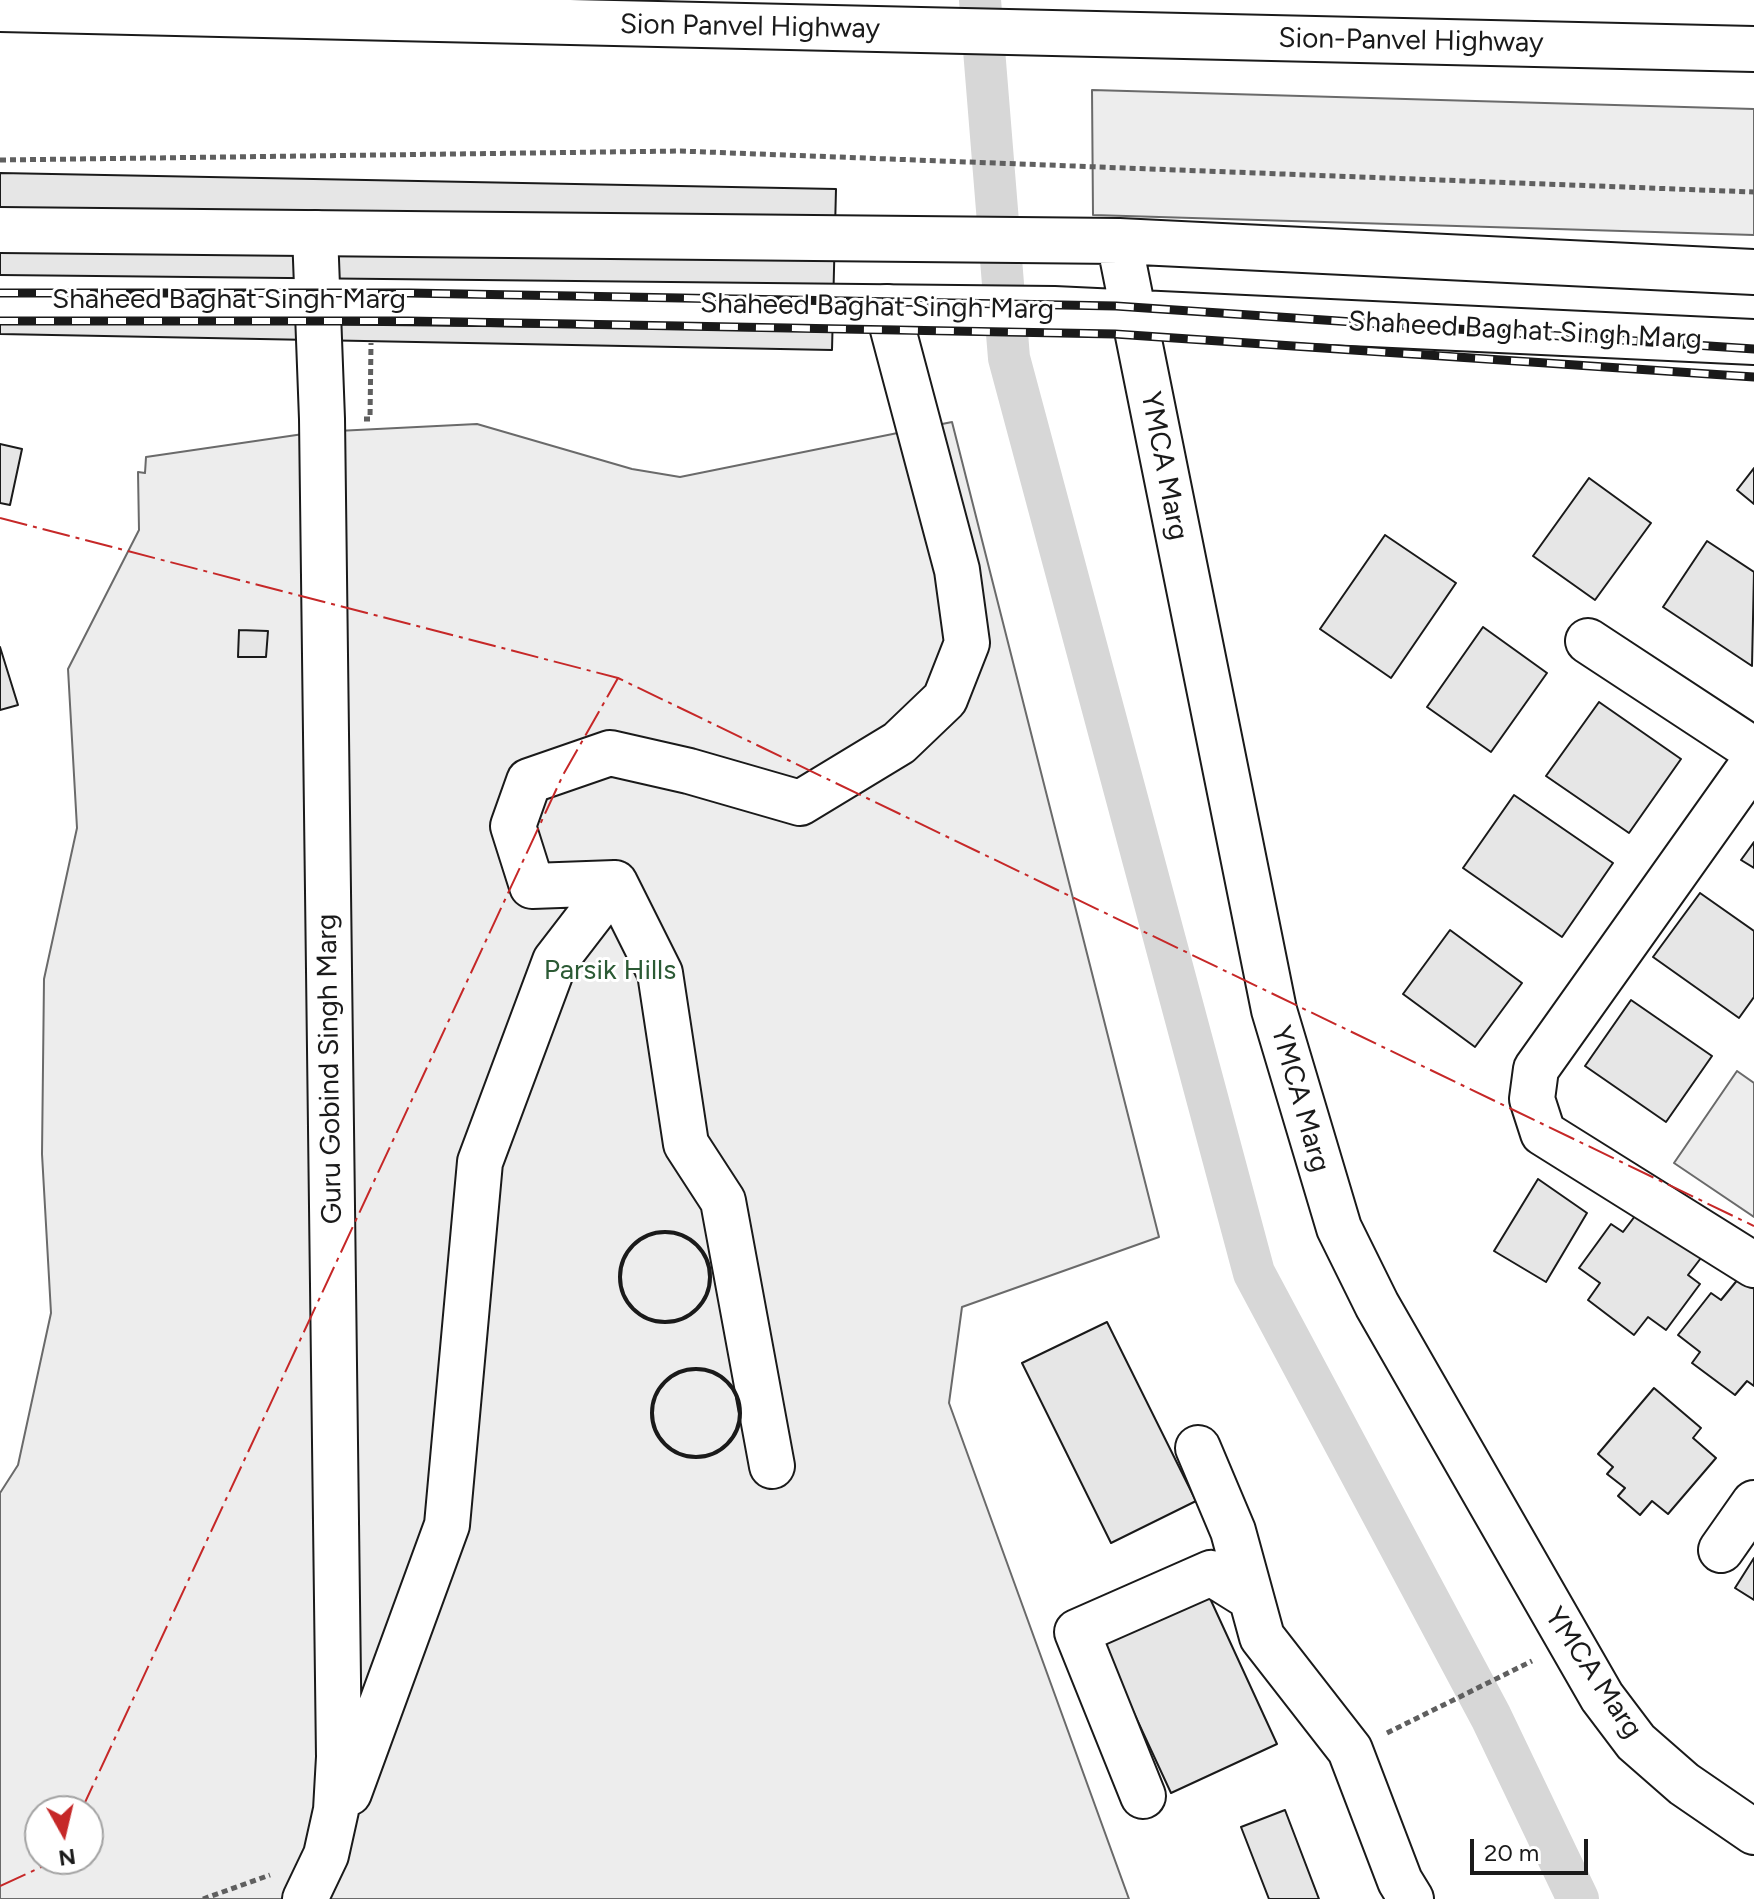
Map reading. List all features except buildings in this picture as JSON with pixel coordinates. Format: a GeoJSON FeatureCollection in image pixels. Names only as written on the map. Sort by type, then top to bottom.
{"type":"FeatureCollection","features":[{"type":"Feature","properties":{"kind":"main road","name":"Sion Panvel Highway"},"geometry":{"type":"LineString","coordinates":[[0,9],[1067,32]]}},
{"type":"Feature","properties":{"kind":"main road","name":"Sion-Panvel Highway"},"geometry":{"type":"LineString","coordinates":[[1067,32],[1754,49]]}},
{"type":"Feature","properties":{"kind":"main road"},"geometry":{"type":"LineString","coordinates":[[0,230],[1119,241],[1754,272]]}},
{"type":"Feature","properties":{"kind":"main road","name":"Guru Gobind Singh Marg"},"geometry":{"type":"LineString","coordinates":[[305,1899],[326,1855],[336,1810],[339,1757],[319,300],[315,233]]}},
{"type":"Feature","properties":{"kind":"main road","name":"YMCA Marg"},"geometry":{"type":"LineString","coordinates":[[1119,241],[1274,1010],[1339,1228],[1377,1305],[1602,1697],[1636,1742],[1754,1832]]}},
{"type":"Feature","properties":{"kind":"main road","name":"Shaheed Baghat Singh Marg"},"geometry":{"type":"LineString","coordinates":[[0,298],[1054,309],[1754,342]]}},
{"type":"Feature","properties":{"kind":"main road"},"geometry":{"type":"LineString","coordinates":[[615,883],[532,886],[513,826],[529,781],[610,753],[689,771],[800,803],[899,743],[945,699],[967,643],[959,585],[897,307]]}},
{"type":"Feature","properties":{"kind":"main road"},"geometry":{"type":"LineString","coordinates":[[1588,641],[1754,750]]}},
{"type":"Feature","properties":{"kind":"main road"},"geometry":{"type":"LineString","coordinates":[[1754,762],[1536,1069],[1532,1099],[1543,1133],[1754,1265]]}},
{"type":"Feature","properties":{"kind":"main road"},"geometry":{"type":"LineString","coordinates":[[326,1855],[447,1525],[480,1162],[555,961],[615,883]]}},
{"type":"Feature","properties":{"kind":"main road"},"geometry":{"type":"LineString","coordinates":[[615,883],[660,973],[686,1144],[723,1201],[772,1466]]}},
{"type":"Feature","properties":{"kind":"main road"},"geometry":{"type":"LineString","coordinates":[[1198,1448],[1233,1531],[1262,1637],[1350,1750],[1400,1881],[1411,1899]]}},
{"type":"Feature","properties":{"kind":"main road"},"geometry":{"type":"LineString","coordinates":[[1721,1550],[1754,1503]]}},
{"type":"Feature","properties":{"kind":"main road"},"geometry":{"type":"LineString","coordinates":[[1143,1796],[1077,1632],[1211,1573],[1251,1598]]}},
{"type":"Feature","properties":{"kind":"path"},"geometry":{"type":"LineString","coordinates":[[0,160],[680,151],[1754,192]]}},
{"type":"Feature","properties":{"kind":"path"},"geometry":{"type":"LineString","coordinates":[[370,419],[371,342]]}},
{"type":"Feature","properties":{"kind":"path"},"geometry":{"type":"LineString","coordinates":[[1415,1719],[1530,1662]]}},
{"type":"Feature","properties":{"kind":"path"},"geometry":{"type":"LineString","coordinates":[[203,1899],[326,1855]]}},
{"type":"Feature","properties":{"kind":"shaded area"},"geometry":{"type":"Polygon","coordinates":[[[1092,90],[1754,109],[1754,235],[1093,215],[1092,90]]]}},
{"type":"Feature","properties":{"kind":"shaded area","name":"Parsik Hills"},"geometry":{"type":"Polygon","coordinates":[[[952,422],[1159,1237],[962,1307],[949,1403],[1129,1899],[0,1899],[0,1493],[18,1465],[51,1313],[42,1154],[44,979],[77,828],[68,669],[139,530],[138,472],[145,473],[146,457],[317,432],[477,424],[632,469],[680,477],[952,422]]]}},
{"type":"Feature","properties":{"kind":"shaded area"},"geometry":{"type":"Polygon","coordinates":[[[1737,1071],[1754,1083],[1754,1217],[1674,1163],[1737,1071]]]}},
{"type":"Feature","properties":{"kind":"waterway"},"geometry":{"type":"LineString","coordinates":[[980,0],[1009,358],[1254,1273],[1491,1717],[1578,1899]]}},
{"type":"Feature","properties":{"kind":"railway"},"geometry":{"type":"LineString","coordinates":[[0,293],[409,293],[1116,306],[1754,349]]}},
{"type":"Feature","properties":{"kind":"railway"},"geometry":{"type":"LineString","coordinates":[[0,321],[408,321],[1115,334],[1754,377]]}},
{"type":"Feature","properties":{"kind":"wall"},"geometry":{"type":"LineString","coordinates":[[665,1232],[682,1236],[697,1245],[706,1260],[710,1277],[706,1294],[697,1309],[682,1318],[665,1322],[648,1318],[633,1309],[624,1294],[620,1277],[624,1260],[633,1245],[648,1236],[665,1232]]}},
{"type":"Feature","properties":{"kind":"wall"},"geometry":{"type":"LineString","coordinates":[[687,1369],[705,1369],[721,1376],[733,1388],[740,1404],[740,1413],[740,1422],[733,1438],[721,1450],[705,1457],[687,1457],[671,1450],[659,1438],[652,1422],[652,1404],[659,1388],[671,1376],[687,1369]]}},
{"type":"Feature","properties":{"kind":"power"},"geometry":{"type":"LineString","coordinates":[[0,518],[618,678],[1754,1226]]}},
{"type":"Feature","properties":{"kind":"power"},"geometry":{"type":"LineString","coordinates":[[88,1795],[563,775],[618,678]]}},
{"type":"Feature","properties":{"kind":"power"},"geometry":{"type":"LineString","coordinates":[[0,1886],[24,1875]]}}]}
